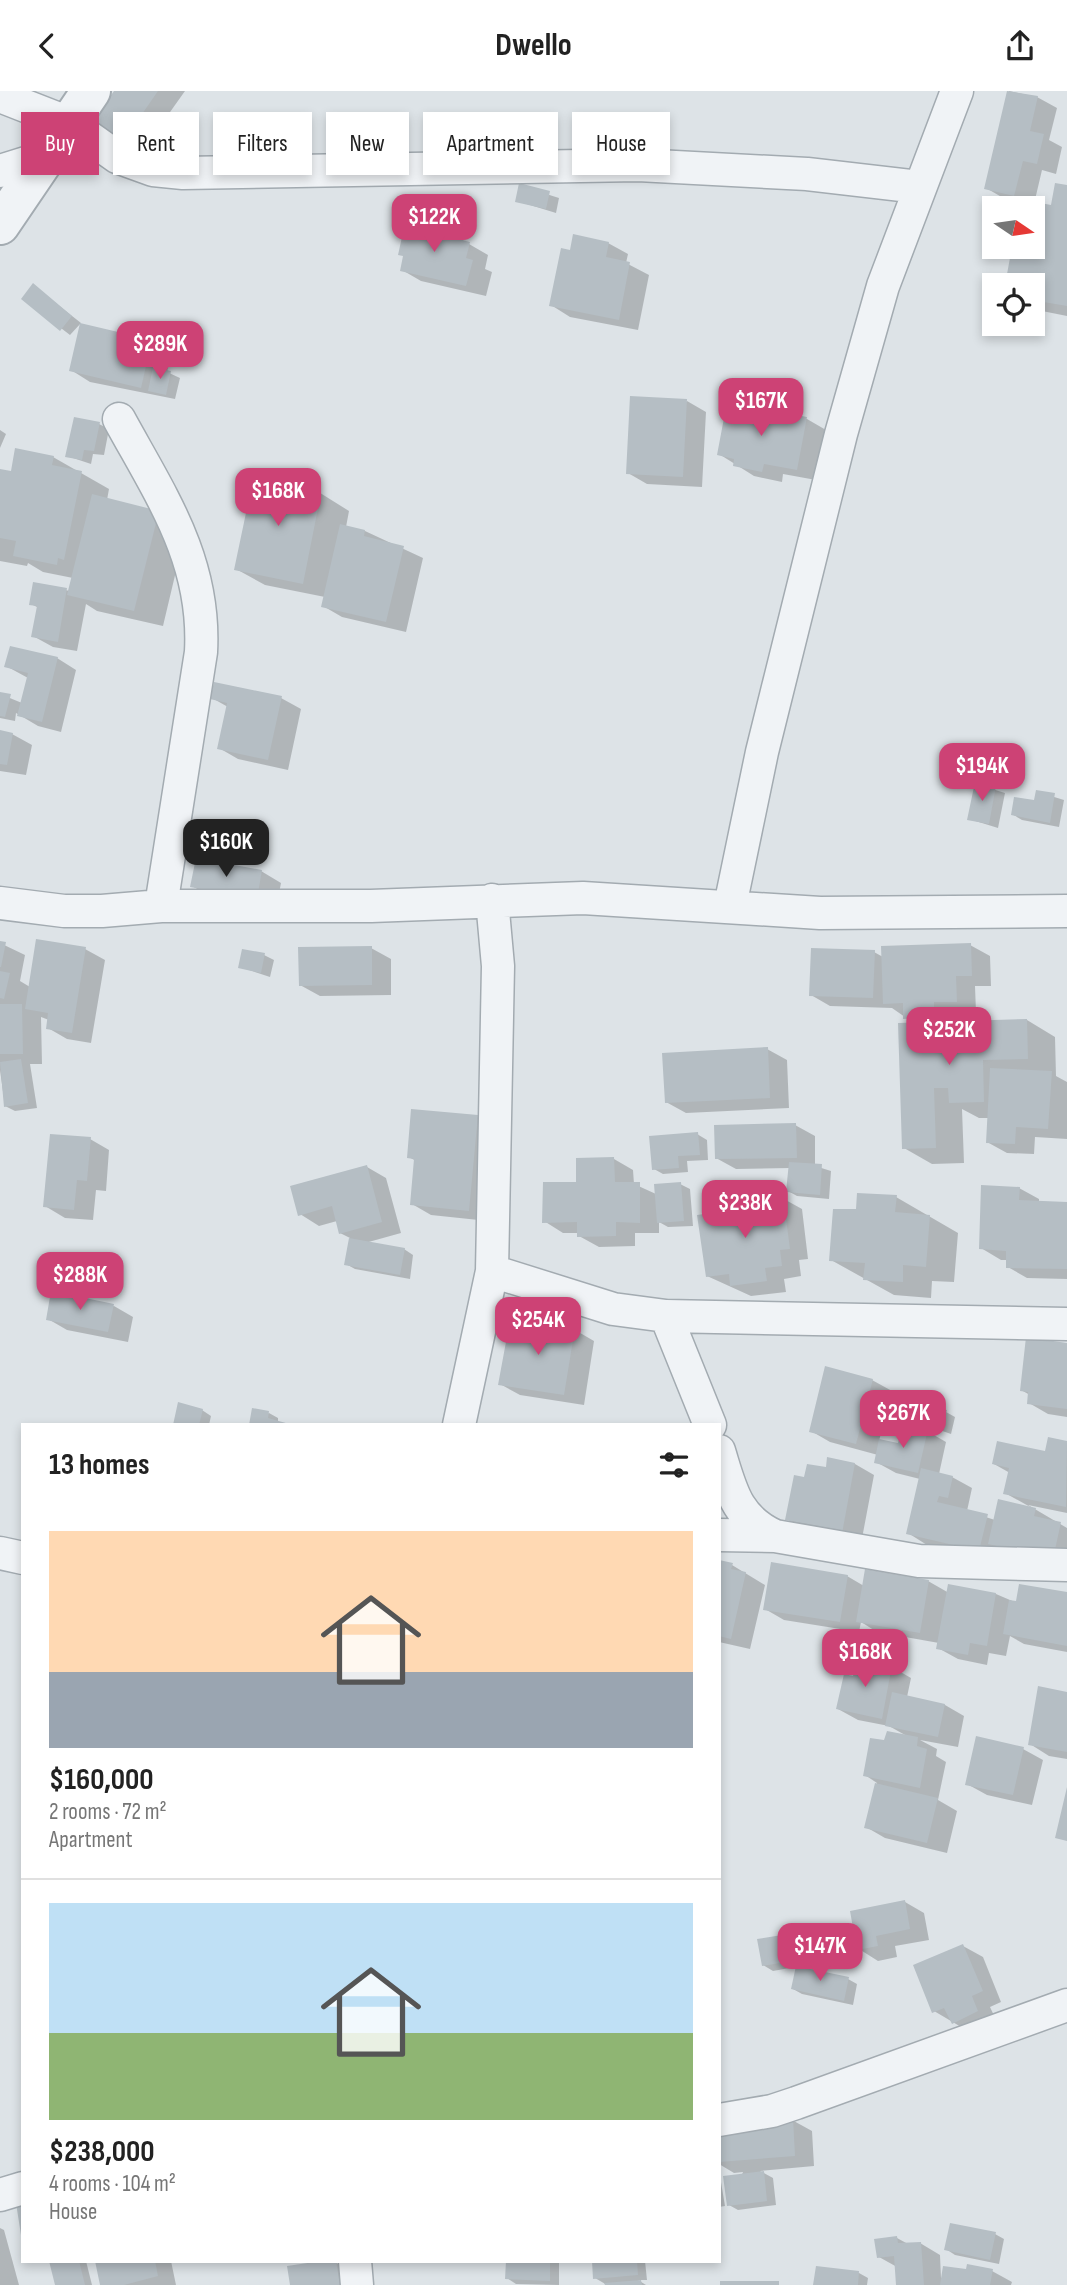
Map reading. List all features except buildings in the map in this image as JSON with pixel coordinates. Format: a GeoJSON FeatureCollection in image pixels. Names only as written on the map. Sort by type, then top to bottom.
{"type":"FeatureCollection","features":[{"type":"Feature","properties":{"kind":"street"},"geometry":{"type":"LineString","coordinates":[[77,112],[91,91]]}},
{"type":"Feature","properties":{"kind":"street"},"geometry":{"type":"LineString","coordinates":[[730,906],[762,752],[841,435],[883,286],[957,91]]}},
{"type":"Feature","properties":{"kind":"street"},"geometry":{"type":"LineString","coordinates":[[0,96],[41,112]]}},
{"type":"Feature","properties":{"kind":"street"},"geometry":{"type":"LineString","coordinates":[[99,144],[117,157],[153,170],[183,173],[638,165],[807,174],[919,187]]}},
{"type":"Feature","properties":{"kind":"street"},"geometry":{"type":"LineString","coordinates":[[0,171],[21,164]]}},
{"type":"Feature","properties":{"kind":"street"},"geometry":{"type":"LineString","coordinates":[[0,225],[32,175]]}},
{"type":"Feature","properties":{"kind":"street"},"geometry":{"type":"LineString","coordinates":[[119,419],[184,539],[200,596],[203,623],[201,652],[160,906]]}},
{"type":"Feature","properties":{"kind":"street"},"geometry":{"type":"LineString","coordinates":[[0,904],[64,911],[160,906],[371,906],[583,898],[888,914],[1067,911]]}},
{"type":"Feature","properties":{"kind":"street"},"geometry":{"type":"LineString","coordinates":[[459,1423],[492,1271],[498,966],[492,900]]}},
{"type":"Feature","properties":{"kind":"street"},"geometry":{"type":"LineString","coordinates":[[492,1271],[613,1309],[666,1316],[1067,1324]]}},
{"type":"Feature","properties":{"kind":"street"},"geometry":{"type":"LineString","coordinates":[[666,1316],[709,1423]]}},
{"type":"Feature","properties":{"kind":"street"},"geometry":{"type":"LineString","coordinates":[[721,1456],[742,1514],[759,1529],[775,1537]]}},
{"type":"Feature","properties":{"kind":"street"},"geometry":{"type":"LineString","coordinates":[[721,1535],[775,1537],[919,1561],[1067,1565]]}},
{"type":"Feature","properties":{"kind":"street"},"geometry":{"type":"LineString","coordinates":[[0,1553],[21,1558]]}},
{"type":"Feature","properties":{"kind":"street"},"geometry":{"type":"LineString","coordinates":[[721,2120],[796,2103],[1067,2005]]}},
{"type":"Feature","properties":{"kind":"street"},"geometry":{"type":"LineString","coordinates":[[0,2195],[21,2189]]}},
{"type":"Feature","properties":{"kind":"street"},"geometry":{"type":"LineString","coordinates":[[355,2263],[357,2285]]}}]}
